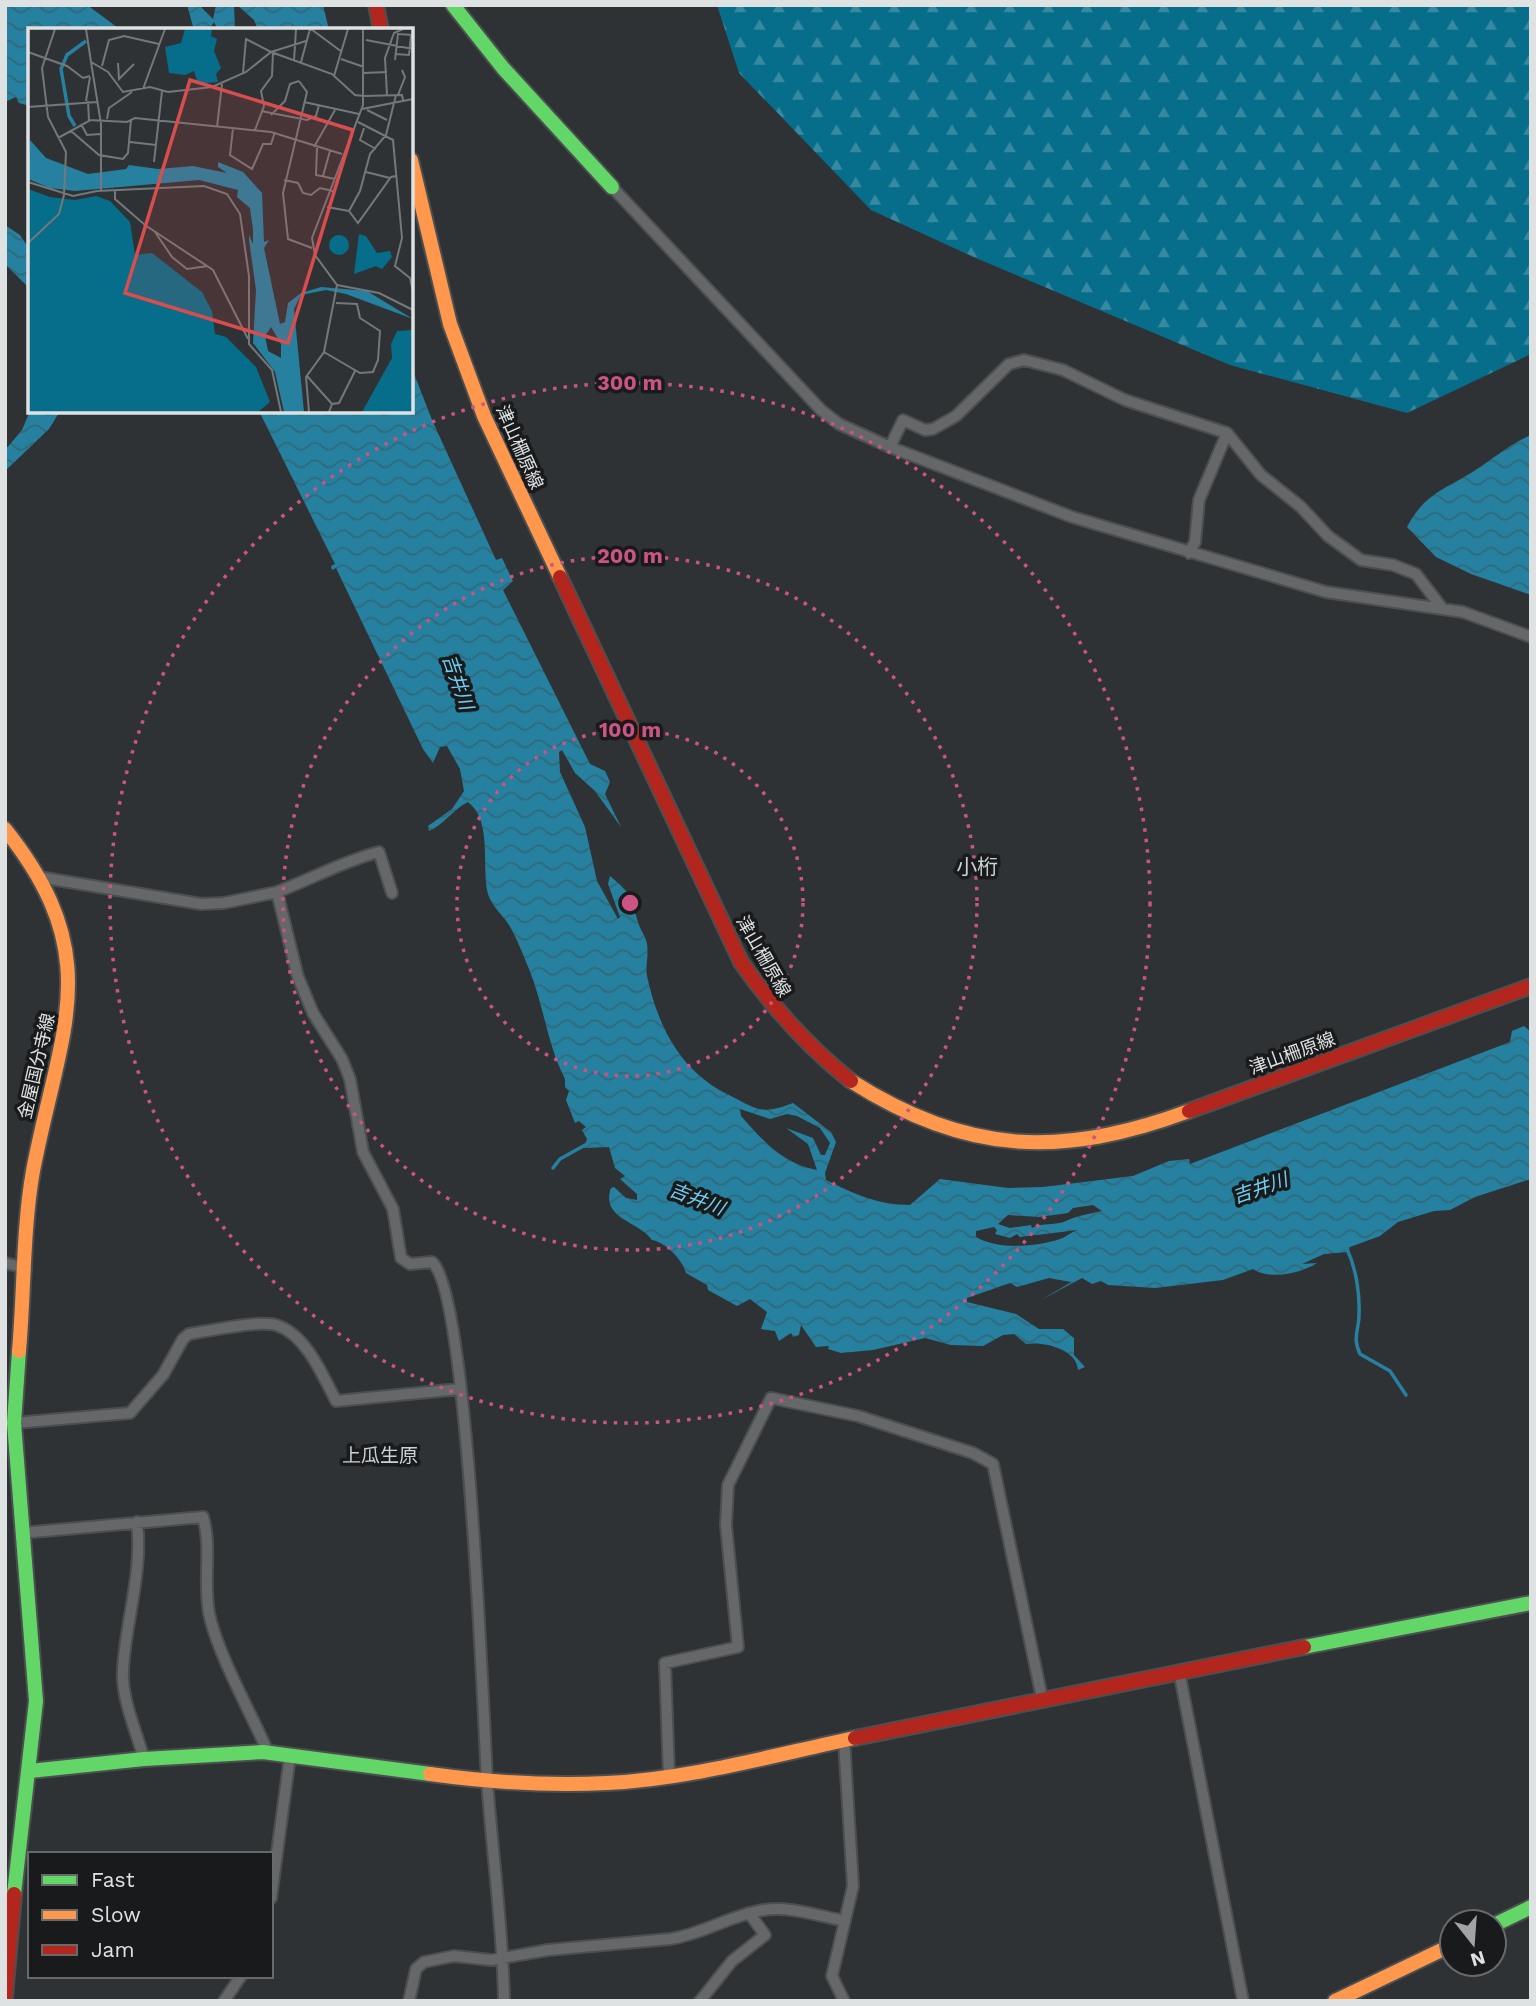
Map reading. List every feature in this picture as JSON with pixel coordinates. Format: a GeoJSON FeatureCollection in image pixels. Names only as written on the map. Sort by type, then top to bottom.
{"type":"FeatureCollection","features":[{"type":"Feature","properties":{"kind":"main road"},"geometry":{"type":"LineString","coordinates":[[376,5],[381,28]]}},
{"type":"Feature","properties":{"kind":"main road"},"geometry":{"type":"LineString","coordinates":[[453,5],[503,68],[612,187]]}},
{"type":"Feature","properties":{"kind":"main road","name":"津山柵原線"},"geometry":{"type":"LineString","coordinates":[[413,168],[450,324],[508,471],[741,962],[787,1028],[831,1069],[885,1103],[940,1127],[1025,1142],[1081,1141],[1111,1137],[1166,1120],[1531,986]]}},
{"type":"Feature","properties":{"kind":"main road","name":"金屋国分寺線"},"geometry":{"type":"LineString","coordinates":[[5,829],[39,877],[65,945],[70,995],[65,1035],[37,1153],[14,1423],[36,1701],[30,1770],[17,1858],[5,1996]]}},
{"type":"Feature","properties":{"kind":"main road"},"geometry":{"type":"LineString","coordinates":[[30,1770],[144,1759],[268,1752],[488,1782],[608,1783],[669,1775],[1531,1602]]}},
{"type":"Feature","properties":{"kind":"main road"},"geometry":{"type":"LineString","coordinates":[[1508,1918],[1531,1907]]}},
{"type":"Feature","properties":{"kind":"main road"},"geometry":{"type":"LineString","coordinates":[[1335,2001],[1438,1952]]}},
{"type":"Feature","properties":{"kind":"street"},"geometry":{"type":"LineString","coordinates":[[612,187],[821,410],[839,424],[890,447],[1072,516],[1189,553],[1325,592],[1442,607],[1531,637]]}},
{"type":"Feature","properties":{"kind":"street"},"geometry":{"type":"LineString","coordinates":[[890,447],[903,420],[925,430],[933,429],[956,416],[1009,364],[1024,360],[1063,370],[1125,400],[1227,433],[1261,475],[1301,507],[1328,536],[1361,560],[1392,565],[1416,574],[1442,607]]}},
{"type":"Feature","properties":{"kind":"street"},"geometry":{"type":"LineString","coordinates":[[1189,553],[1195,542],[1199,500],[1227,433]]}},
{"type":"Feature","properties":{"kind":"street"},"geometry":{"type":"LineString","coordinates":[[39,877],[201,904],[224,903],[277,892],[307,881],[334,866],[379,852],[392,893]]}},
{"type":"Feature","properties":{"kind":"street"},"geometry":{"type":"LineString","coordinates":[[277,892],[298,977],[313,1013],[342,1059],[350,1079],[363,1152],[393,1209],[401,1258],[410,1264],[432,1262],[441,1273],[460,1389],[474,1530],[504,2001]]}},
{"type":"Feature","properties":{"kind":"street"},"geometry":{"type":"LineString","coordinates":[[5,1263],[26,1268]]}},
{"type":"Feature","properties":{"kind":"street"},"geometry":{"type":"LineString","coordinates":[[14,1423],[130,1413],[158,1383],[183,1339],[189,1334],[262,1325],[274,1325],[291,1334],[314,1361],[336,1401],[460,1389]]}},
{"type":"Feature","properties":{"kind":"street"},"geometry":{"type":"LineString","coordinates":[[669,1775],[665,1663],[738,1647],[726,1525],[728,1485],[771,1398],[858,1416],[973,1453],[993,1464],[1042,1698]]}},
{"type":"Feature","properties":{"kind":"street"},"geometry":{"type":"LineString","coordinates":[[21,1532],[203,1517],[208,1536],[205,1578],[210,1618],[268,1752]]}},
{"type":"Feature","properties":{"kind":"street"},"geometry":{"type":"LineString","coordinates":[[137,1522],[140,1558],[130,1607],[123,1677],[144,1759]]}},
{"type":"Feature","properties":{"kind":"street"},"geometry":{"type":"LineString","coordinates":[[1179,1671],[1243,2001]]}},
{"type":"Feature","properties":{"kind":"street"},"geometry":{"type":"LineString","coordinates":[[844,1740],[853,1886],[832,1976],[844,2001]]}},
{"type":"Feature","properties":{"kind":"street"},"geometry":{"type":"LineString","coordinates":[[273,1883],[290,1756]]}},
{"type":"Feature","properties":{"kind":"street"},"geometry":{"type":"LineString","coordinates":[[409,2001],[416,1969],[424,1962],[461,1955],[491,1960],[503,1956],[686,1937],[749,1913],[781,1909],[845,1921]]}},
{"type":"Feature","properties":{"kind":"street"},"geometry":{"type":"LineString","coordinates":[[699,2001],[732,1961],[765,1935],[749,1913]]}},
{"type":"Feature","properties":{"kind":"street"},"geometry":{"type":"LineString","coordinates":[[225,2001],[240,1978]]}},
{"type":"Feature","properties":{"kind":"green space"},"geometry":{"type":"Polygon","coordinates":[[[717,5],[1531,5],[1531,354],[1407,413],[1230,365],[978,259],[871,210],[739,73],[717,5]]]}},
{"type":"Feature","properties":{"kind":"water"},"geometry":{"type":"Polygon","coordinates":[[[5,5],[87,5],[118,28],[28,28],[28,105],[19,103],[16,97],[5,102],[5,5]]]}},
{"type":"Feature","properties":{"kind":"water"},"geometry":{"type":"Polygon","coordinates":[[[187,5],[199,5],[213,19],[216,5],[234,5],[235,28],[217,28],[214,22],[210,28],[193,28],[187,5]]]}},
{"type":"Feature","properties":{"kind":"water"},"geometry":{"type":"Polygon","coordinates":[[[237,5],[323,5],[329,28],[257,28],[254,20],[237,5]]]}},
{"type":"Feature","properties":{"kind":"water"},"geometry":{"type":"Polygon","coordinates":[[[5,225],[20,235],[28,247],[28,287],[5,264],[5,225]]]}},
{"type":"Feature","properties":{"kind":"water","name":"吉井川"},"geometry":{"type":"Polygon","coordinates":[[[413,371],[432,420],[496,560],[502,558],[513,581],[503,590],[590,764],[605,771],[610,782],[605,794],[621,827],[595,791],[575,773],[562,750],[559,752],[560,772],[585,827],[597,881],[618,919],[620,917],[608,884],[610,876],[623,888],[632,902],[646,939],[647,972],[665,1030],[685,1061],[712,1085],[760,1109],[774,1109],[793,1103],[831,1132],[836,1142],[825,1173],[826,1180],[866,1198],[910,1205],[940,1179],[1008,1188],[1043,1187],[1133,1176],[1169,1161],[1189,1159],[1190,1164],[1510,1042],[1512,1031],[1524,1026],[1531,1032],[1531,1179],[1475,1197],[1450,1210],[1434,1211],[1398,1222],[1380,1236],[1350,1247],[1348,1252],[1324,1254],[1302,1264],[1317,1263],[1293,1273],[1276,1275],[1253,1269],[1223,1280],[1155,1288],[1108,1285],[1101,1281],[1092,1284],[1082,1278],[1041,1300],[1071,1282],[1049,1278],[1017,1287],[1010,1283],[967,1298],[967,1302],[1016,1314],[1039,1329],[1063,1329],[1074,1338],[1074,1355],[1085,1367],[1078,1370],[1072,1357],[1066,1352],[1050,1345],[1026,1344],[1014,1334],[1003,1335],[983,1346],[951,1345],[925,1338],[873,1350],[841,1353],[828,1349],[829,1346],[816,1347],[801,1325],[799,1335],[793,1337],[791,1333],[779,1341],[775,1331],[761,1329],[767,1312],[750,1299],[737,1306],[708,1290],[707,1285],[686,1273],[678,1258],[668,1248],[652,1240],[611,1207],[611,1188],[614,1187],[626,1198],[637,1200],[637,1194],[620,1179],[625,1176],[615,1168],[609,1147],[584,1148],[587,1139],[582,1130],[586,1127],[579,1121],[575,1123],[566,1100],[569,1091],[565,1087],[565,1079],[529,969],[512,930],[488,894],[485,845],[481,821],[476,810],[468,802],[429,831],[428,826],[452,809],[464,791],[460,769],[447,746],[440,747],[433,763],[423,749],[336,568],[332,570],[331,566],[335,564],[260,413],[413,413],[413,371]],[[740,1109],[741,1116],[774,1150],[794,1163],[817,1170],[808,1144],[786,1128],[813,1138],[821,1155],[825,1155],[830,1143],[820,1128],[787,1114],[770,1119],[740,1109]],[[1093,1205],[1073,1208],[1068,1213],[1039,1217],[1008,1215],[998,1224],[1010,1228],[1031,1225],[1032,1228],[1102,1211],[1093,1205]],[[994,1227],[976,1231],[976,1237],[995,1244],[1017,1246],[1050,1242],[1078,1230],[1020,1237],[1017,1234],[1010,1238],[995,1234],[997,1230],[994,1227]]]}},
{"type":"Feature","properties":{"kind":"water"},"geometry":{"type":"Polygon","coordinates":[[[29,413],[59,413],[49,429],[5,471],[5,450],[22,430],[29,413]]]}},
{"type":"Feature","properties":{"kind":"water"},"geometry":{"type":"Polygon","coordinates":[[[1531,435],[1531,595],[1471,574],[1436,557],[1407,527],[1421,507],[1436,493],[1531,435]]]}},
{"type":"Feature","properties":{"kind":"waterway"},"geometry":{"type":"LineString","coordinates":[[553,1168],[560,1159],[587,1144]]}},
{"type":"Feature","properties":{"kind":"waterway"},"geometry":{"type":"LineString","coordinates":[[1347,1249],[1358,1290],[1356,1338],[1360,1354],[1390,1371],[1406,1395]]}},
{"type":"Feature","properties":{"kind":"traffic: fast"},"geometry":{"type":"LineString","coordinates":[[453,5],[503,68],[612,187]]}},
{"type":"Feature","properties":{"kind":"traffic: fast"},"geometry":{"type":"LineString","coordinates":[[14,1894],[36,1701],[14,1423],[19,1351]]}},
{"type":"Feature","properties":{"kind":"traffic: fast"},"geometry":{"type":"LineString","coordinates":[[1304,1647],[1531,1603]]}},
{"type":"Feature","properties":{"kind":"traffic: fast"},"geometry":{"type":"LineString","coordinates":[[30,1771],[144,1759],[263,1752],[430,1774]]}},
{"type":"Feature","properties":{"kind":"traffic: fast"},"geometry":{"type":"LineString","coordinates":[[1508,1918],[1531,1907]]}},
{"type":"Feature","properties":{"kind":"traffic: slow"},"geometry":{"type":"LineString","coordinates":[[413,168],[450,324],[484,416],[560,577]]}},
{"type":"Feature","properties":{"kind":"traffic: slow"},"geometry":{"type":"LineString","coordinates":[[5,829],[37,875],[57,917],[66,956],[68,995],[63,1034],[30,1192],[19,1351]]}},
{"type":"Feature","properties":{"kind":"traffic: slow"},"geometry":{"type":"LineString","coordinates":[[851,1081],[935,1124],[975,1135],[1016,1141],[1057,1142],[1099,1137],[1189,1111]]}},
{"type":"Feature","properties":{"kind":"traffic: slow"},"geometry":{"type":"LineString","coordinates":[[430,1774],[540,1784],[638,1781],[732,1765],[855,1738]]}},
{"type":"Feature","properties":{"kind":"traffic: slow"},"geometry":{"type":"LineString","coordinates":[[1335,2001],[1438,1952]]}},
{"type":"Feature","properties":{"kind":"traffic: jam"},"geometry":{"type":"LineString","coordinates":[[376,5],[381,28]]}},
{"type":"Feature","properties":{"kind":"traffic: jam"},"geometry":{"type":"LineString","coordinates":[[560,577],[741,962],[792,1026],[851,1081]]}},
{"type":"Feature","properties":{"kind":"traffic: jam"},"geometry":{"type":"LineString","coordinates":[[1189,1111],[1531,986]]}},
{"type":"Feature","properties":{"kind":"traffic: jam"},"geometry":{"type":"LineString","coordinates":[[855,1738],[1304,1647]]}},
{"type":"Feature","properties":{"kind":"traffic: jam"},"geometry":{"type":"LineString","coordinates":[[5,1996],[14,1894]]}},
{"type":"Feature","properties":{"kind":"district","name":"小桁"},"geometry":{"type":"Point","coordinates":[977,866]}},
{"type":"Feature","properties":{"kind":"district","name":"上瓜生原"},"geometry":{"type":"Point","coordinates":[380,1455]}}]}
